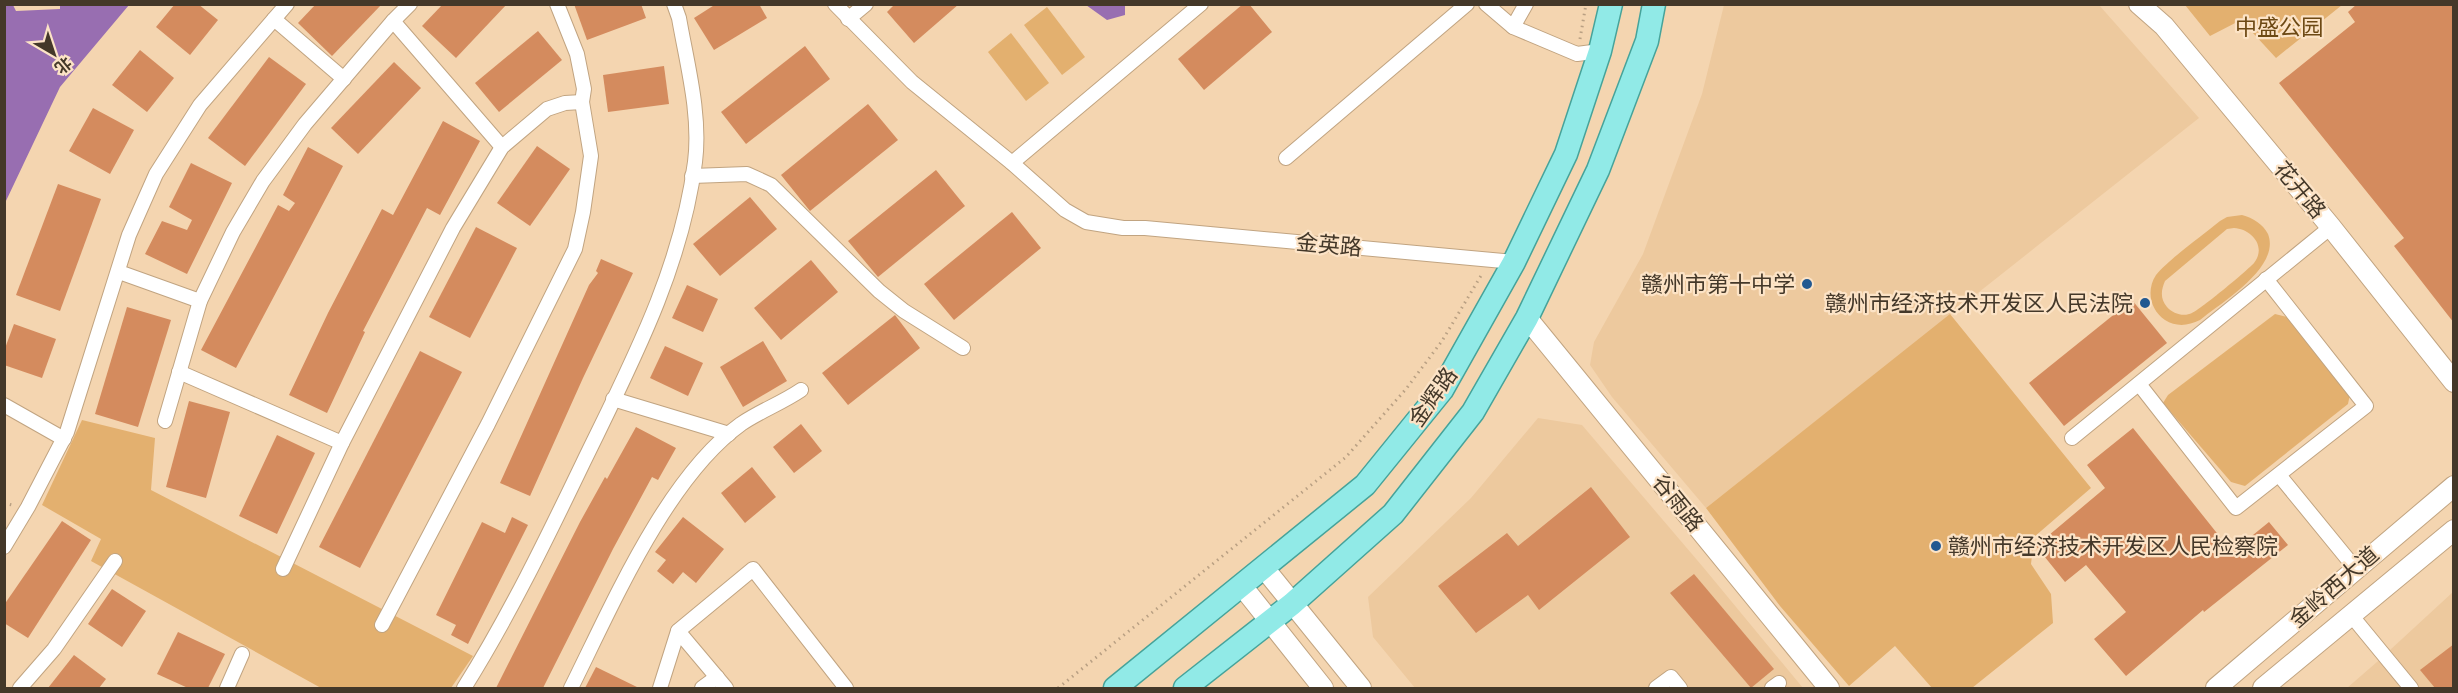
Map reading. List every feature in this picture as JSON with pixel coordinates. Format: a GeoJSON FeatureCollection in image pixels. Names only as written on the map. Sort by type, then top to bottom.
{"type":"FeatureCollection","features":[{"type":"Feature","properties":{"kind":"main road","name":"金辉路"},"geometry":{"type":"LineString","coordinates":[[1115,688],[1365,485],[1442,390],[1514,262],[1566,154],[1600,51],[1611,4]]}},
{"type":"Feature","properties":{"kind":"main road","name":"金辉路"},"geometry":{"type":"LineString","coordinates":[[1185,688],[1292,604],[1393,514],[1473,412],[1527,318],[1598,170],[1647,41],[1654,4]]}},
{"type":"Feature","properties":{"kind":"street"},"geometry":{"type":"LineString","coordinates":[[4,547],[64,439],[129,235],[156,174],[200,105],[287,4]]}},
{"type":"Feature","properties":{"kind":"street"},"geometry":{"type":"LineString","coordinates":[[165,421],[200,301],[233,232],[263,181],[305,124],[410,4]]}},
{"type":"Feature","properties":{"kind":"street"},"geometry":{"type":"LineString","coordinates":[[382,625],[488,424],[575,249],[591,156],[582,102],[584,89],[577,54],[556,4]]}},
{"type":"Feature","properties":{"kind":"street"},"geometry":{"type":"LineString","coordinates":[[464,688],[486,654],[538,555],[663,293],[674,256],[695,160],[695,116],[679,18],[674,4]]}},
{"type":"Feature","properties":{"kind":"street","name":"金英路"},"geometry":{"type":"LineString","coordinates":[[835,4],[912,82],[1012,163],[1065,210],[1086,222],[1123,228],[1145,228],[1514,262]]}},
{"type":"Feature","properties":{"kind":"street"},"geometry":{"type":"LineString","coordinates":[[848,19],[866,4]]}},
{"type":"Feature","properties":{"kind":"street"},"geometry":{"type":"LineString","coordinates":[[1012,163],[1201,4]]}},
{"type":"Feature","properties":{"kind":"street"},"geometry":{"type":"LineString","coordinates":[[1286,158],[1467,4]]}},
{"type":"Feature","properties":{"kind":"street"},"geometry":{"type":"LineString","coordinates":[[1486,4],[1513,27],[1577,54],[1600,51]]}},
{"type":"Feature","properties":{"kind":"street"},"geometry":{"type":"LineString","coordinates":[[1513,27],[1526,4]]}},
{"type":"Feature","properties":{"kind":"street","name":"花开路"},"geometry":{"type":"LineString","coordinates":[[2139,4],[2164,26],[2331,227],[2454,382]]}},
{"type":"Feature","properties":{"kind":"street"},"geometry":{"type":"LineString","coordinates":[[274,19],[344,79]]}},
{"type":"Feature","properties":{"kind":"street"},"geometry":{"type":"LineString","coordinates":[[393,21],[502,147]]}},
{"type":"Feature","properties":{"kind":"street"},"geometry":{"type":"LineString","coordinates":[[283,569],[342,443],[453,228],[502,147],[547,109],[566,103],[582,102]]}},
{"type":"Feature","properties":{"kind":"street"},"geometry":{"type":"LineString","coordinates":[[692,176],[747,174],[771,185],[879,291],[904,311],[963,348]]}},
{"type":"Feature","properties":{"kind":"street"},"geometry":{"type":"LineString","coordinates":[[2072,438],[2331,227]]}},
{"type":"Feature","properties":{"kind":"street"},"geometry":{"type":"LineString","coordinates":[[119,272],[200,301]]}},
{"type":"Feature","properties":{"kind":"street"},"geometry":{"type":"LineString","coordinates":[[2139,384],[2236,508],[2366,406],[2266,279]]}},
{"type":"Feature","properties":{"kind":"street","name":"谷雨路"},"geometry":{"type":"LineString","coordinates":[[1527,318],[1829,688]]}},
{"type":"Feature","properties":{"kind":"street"},"geometry":{"type":"LineString","coordinates":[[179,372],[342,443]]}},
{"type":"Feature","properties":{"kind":"street"},"geometry":{"type":"LineString","coordinates":[[571,688],[661,514],[711,450],[729,434],[742,423],[801,390]]}},
{"type":"Feature","properties":{"kind":"street"},"geometry":{"type":"LineString","coordinates":[[614,399],[729,434]]}},
{"type":"Feature","properties":{"kind":"street"},"geometry":{"type":"LineString","coordinates":[[4,405],[64,439]]}},
{"type":"Feature","properties":{"kind":"street"},"geometry":{"type":"LineString","coordinates":[[2279,475],[2355,568]]}},
{"type":"Feature","properties":{"kind":"street","name":"金岭西大道"},"geometry":{"type":"LineString","coordinates":[[2216,688],[2454,486]]}},
{"type":"Feature","properties":{"kind":"street","name":"金岭西大道"},"geometry":{"type":"LineString","coordinates":[[2264,688],[2454,530]]}},
{"type":"Feature","properties":{"kind":"street"},"geometry":{"type":"LineString","coordinates":[[20,688],[54,649],[115,561]]}},
{"type":"Feature","properties":{"kind":"street"},"geometry":{"type":"LineString","coordinates":[[1264,568],[1361,688]]}},
{"type":"Feature","properties":{"kind":"street"},"geometry":{"type":"LineString","coordinates":[[660,688],[678,631],[753,569],[846,688]]}},
{"type":"Feature","properties":{"kind":"street"},"geometry":{"type":"LineString","coordinates":[[1242,586],[1323,688]]}},
{"type":"Feature","properties":{"kind":"street"},"geometry":{"type":"LineString","coordinates":[[2351,615],[2410,688]]}},
{"type":"Feature","properties":{"kind":"street"},"geometry":{"type":"LineString","coordinates":[[678,631],[726,688]]}},
{"type":"Feature","properties":{"kind":"street"},"geometry":{"type":"LineString","coordinates":[[227,688],[242,654]]}},
{"type":"Feature","properties":{"kind":"street"},"geometry":{"type":"LineString","coordinates":[[702,688],[717,677]]}},
{"type":"Feature","properties":{"kind":"street"},"geometry":{"type":"LineString","coordinates":[[1656,688],[1671,677],[1680,688]]}},
{"type":"Feature","properties":{"kind":"path"},"geometry":{"type":"LineString","coordinates":[[1577,54],[1587,4]]}},
{"type":"Feature","properties":{"kind":"path"},"geometry":{"type":"LineString","coordinates":[[1058,688],[1144,622],[1346,457],[1406,389],[1442,341],[1490,260]]}},
{"type":"Feature","properties":{"kind":"shaded area"},"geometry":{"type":"Polygon","coordinates":[[[5,4],[13,5],[16,11],[60,9],[60,5],[129,5],[60,87],[5,203],[5,4]]]}},
{"type":"Feature","properties":{"kind":"shaded area"},"geometry":{"type":"Polygon","coordinates":[[[1086,5],[1125,5],[1125,15],[1107,20],[1086,5]]]}},
{"type":"Feature","properties":{"kind":"shaded area","name":"赣州市第十中学"},"geometry":{"type":"Polygon","coordinates":[[[1724,5],[2099,5],[2199,118],[1706,508],[1612,397],[1590,365],[1594,342],[1643,254],[1702,94],[1724,5]]]}},
{"type":"Feature","properties":{"kind":"shaded area"},"geometry":{"type":"Polygon","coordinates":[[[1538,418],[1582,425],[1803,688],[1415,688],[1373,637],[1368,597],[1471,498],[1538,418]]]}},
{"type":"Feature","properties":{"kind":"shaded area"},"geometry":{"type":"Polygon","coordinates":[[[2453,592],[2453,688],[2347,688],[2377,662],[2453,592]]]}},
{"type":"Feature","properties":{"kind":"green space","name":"中盛公园"},"geometry":{"type":"Polygon","coordinates":[[[2185,5],[2342,5],[2276,58],[2241,20],[2210,36],[2185,5]]]}},
{"type":"Feature","properties":{"kind":"green space"},"geometry":{"type":"Polygon","coordinates":[[[1047,7],[1085,57],[1062,75],[1024,25],[1047,7]]]}},
{"type":"Feature","properties":{"kind":"green space"},"geometry":{"type":"Polygon","coordinates":[[[1011,33],[1049,83],[1026,101],[988,52],[1011,33]]]}},
{"type":"Feature","properties":{"kind":"green space"},"geometry":{"type":"Polygon","coordinates":[[[2242,215],[2263,227],[2268,234],[2270,246],[2266,259],[2247,283],[2200,320],[2182,325],[2165,320],[2156,311],[2151,299],[2151,287],[2156,275],[2177,255],[2227,217],[2242,215]],[[2227,229],[2165,281],[2162,298],[2169,309],[2182,315],[2192,313],[2254,263],[2258,257],[2258,245],[2251,235],[2240,229],[2227,229]]]}},
{"type":"Feature","properties":{"kind":"green space"},"geometry":{"type":"Polygon","coordinates":[[[1950,314],[2091,488],[2034,537],[2031,564],[2051,594],[2053,623],[1972,688],[1932,688],[1895,646],[1849,686],[1780,606],[1706,508],[1950,314]]]}},
{"type":"Feature","properties":{"kind":"green space"},"geometry":{"type":"Polygon","coordinates":[[[2275,314],[2287,317],[2350,394],[2348,404],[2245,486],[2231,482],[2163,403],[2168,395],[2275,314]]]}},
{"type":"Feature","properties":{"kind":"green space"},"geometry":{"type":"Polygon","coordinates":[[[82,420],[155,438],[151,490],[473,656],[451,688],[321,688],[91,561],[101,539],[42,505],[82,420]]]}},
{"type":"Feature","properties":{"kind":"building"},"geometry":{"type":"Polygon","coordinates":[[[175,4],[198,4],[218,20],[190,55],[156,27],[175,4]]]}},
{"type":"Feature","properties":{"kind":"building"},"geometry":{"type":"Polygon","coordinates":[[[316,4],[382,4],[332,56],[298,23],[316,4]]]}},
{"type":"Feature","properties":{"kind":"building"},"geometry":{"type":"Polygon","coordinates":[[[443,4],[507,4],[456,58],[422,26],[443,4]]]}},
{"type":"Feature","properties":{"kind":"building"},"geometry":{"type":"Polygon","coordinates":[[[574,4],[641,4],[646,18],[587,40],[574,4]]]}},
{"type":"Feature","properties":{"kind":"building"},"geometry":{"type":"Polygon","coordinates":[[[716,4],[759,4],[767,18],[714,50],[694,18],[716,4]]]}},
{"type":"Feature","properties":{"kind":"building"},"geometry":{"type":"Polygon","coordinates":[[[895,4],[959,4],[914,43],[887,12],[895,4]]]}},
{"type":"Feature","properties":{"kind":"building"},"geometry":{"type":"Polygon","coordinates":[[[1243,4],[1249,4],[1272,32],[1204,90],[1178,59],[1243,4]]]}},
{"type":"Feature","properties":{"kind":"building"},"geometry":{"type":"Polygon","coordinates":[[[2357,4],[2454,4],[2454,323],[2394,246],[2404,238],[2279,83],[2355,22],[2348,12],[2357,4]]]}},
{"type":"Feature","properties":{"kind":"building"},"geometry":{"type":"Polygon","coordinates":[[[538,31],[562,60],[499,112],[475,83],[538,31]]]}},
{"type":"Feature","properties":{"kind":"building"},"geometry":{"type":"Polygon","coordinates":[[[805,46],[830,79],[746,144],[721,112],[805,46]]]}},
{"type":"Feature","properties":{"kind":"building"},"geometry":{"type":"Polygon","coordinates":[[[140,50],[174,78],[147,112],[112,85],[140,50]]]}},
{"type":"Feature","properties":{"kind":"building"},"geometry":{"type":"Polygon","coordinates":[[[269,57],[306,84],[245,166],[208,138],[269,57]]]}},
{"type":"Feature","properties":{"kind":"building"},"geometry":{"type":"Polygon","coordinates":[[[394,62],[421,88],[358,154],[331,128],[394,62]]]}},
{"type":"Feature","properties":{"kind":"building"},"geometry":{"type":"Polygon","coordinates":[[[664,66],[669,104],[608,112],[603,75],[664,66]]]}},
{"type":"Feature","properties":{"kind":"building"},"geometry":{"type":"Polygon","coordinates":[[[868,104],[898,140],[810,211],[781,175],[868,104]]]}},
{"type":"Feature","properties":{"kind":"building"},"geometry":{"type":"Polygon","coordinates":[[[93,108],[134,130],[110,174],[69,151],[93,108]]]}},
{"type":"Feature","properties":{"kind":"building"},"geometry":{"type":"Polygon","coordinates":[[[443,121],[480,141],[440,215],[427,208],[363,331],[365,332],[327,413],[289,395],[382,209],[393,215],[443,121]]]}},
{"type":"Feature","properties":{"kind":"building"},"geometry":{"type":"Polygon","coordinates":[[[537,146],[570,169],[530,226],[497,203],[537,146]]]}},
{"type":"Feature","properties":{"kind":"building"},"geometry":{"type":"Polygon","coordinates":[[[308,147],[343,166],[236,368],[201,350],[278,205],[289,211],[295,203],[283,195],[308,147]]]}},
{"type":"Feature","properties":{"kind":"building"},"geometry":{"type":"Polygon","coordinates":[[[191,163],[232,183],[187,274],[145,254],[162,221],[187,230],[192,220],[169,207],[191,163]]]}},
{"type":"Feature","properties":{"kind":"building"},"geometry":{"type":"Polygon","coordinates":[[[936,170],[965,206],[878,277],[848,241],[936,170]]]}},
{"type":"Feature","properties":{"kind":"building"},"geometry":{"type":"Polygon","coordinates":[[[58,184],[101,199],[60,311],[16,295],[58,184]]]}},
{"type":"Feature","properties":{"kind":"building"},"geometry":{"type":"Polygon","coordinates":[[[750,197],[777,229],[720,276],[693,244],[750,197]]]}},
{"type":"Feature","properties":{"kind":"building"},"geometry":{"type":"Polygon","coordinates":[[[1012,212],[1041,248],[954,320],[924,284],[1012,212]]]}},
{"type":"Feature","properties":{"kind":"building"},"geometry":{"type":"Polygon","coordinates":[[[476,227],[517,248],[470,338],[429,317],[476,227]]]}},
{"type":"Feature","properties":{"kind":"building"},"geometry":{"type":"Polygon","coordinates":[[[601,259],[633,273],[530,496],[500,483],[589,285],[598,273],[596,271],[601,259]]]}},
{"type":"Feature","properties":{"kind":"building"},"geometry":{"type":"Polygon","coordinates":[[[811,260],[838,292],[781,340],[754,308],[811,260]]]}},
{"type":"Feature","properties":{"kind":"building"},"geometry":{"type":"Polygon","coordinates":[[[687,285],[718,299],[703,332],[672,318],[687,285]]]}},
{"type":"Feature","properties":{"kind":"building"},"geometry":{"type":"Polygon","coordinates":[[[2132,300],[2167,343],[2064,426],[2029,383],[2132,300]]]}},
{"type":"Feature","properties":{"kind":"building"},"geometry":{"type":"Polygon","coordinates":[[[127,307],[171,320],[138,427],[95,414],[127,307]]]}},
{"type":"Feature","properties":{"kind":"building"},"geometry":{"type":"Polygon","coordinates":[[[895,315],[920,348],[848,405],[822,373],[895,315]]]}},
{"type":"Feature","properties":{"kind":"building"},"geometry":{"type":"Polygon","coordinates":[[[14,324],[56,339],[42,378],[4,365],[4,351],[14,324]]]}},
{"type":"Feature","properties":{"kind":"building"},"geometry":{"type":"Polygon","coordinates":[[[763,341],[787,381],[743,407],[720,367],[763,341]]]}},
{"type":"Feature","properties":{"kind":"building"},"geometry":{"type":"Polygon","coordinates":[[[665,346],[703,363],[688,396],[650,378],[665,346]]]}},
{"type":"Feature","properties":{"kind":"building"},"geometry":{"type":"Polygon","coordinates":[[[420,351],[462,372],[360,568],[319,547],[420,351]]]}},
{"type":"Feature","properties":{"kind":"building"},"geometry":{"type":"Polygon","coordinates":[[[189,401],[230,412],[206,498],[166,487],[189,401]]]}},
{"type":"Feature","properties":{"kind":"building"},"geometry":{"type":"Polygon","coordinates":[[[801,424],[822,451],[794,473],[773,447],[801,424]]]}},
{"type":"Feature","properties":{"kind":"building"},"geometry":{"type":"Polygon","coordinates":[[[636,427],[676,448],[658,480],[652,477],[543,688],[496,688],[580,522],[636,427]]]}},
{"type":"Feature","properties":{"kind":"building"},"geometry":{"type":"Polygon","coordinates":[[[2133,428],[2232,552],[2269,522],[2288,545],[2204,612],[2203,610],[2126,676],[2094,639],[2126,612],[2086,565],[2065,582],[2036,546],[2105,488],[2087,465],[2133,428]]]}},
{"type":"Feature","properties":{"kind":"building"},"geometry":{"type":"Polygon","coordinates":[[[277,435],[315,453],[277,534],[239,516],[277,435]]]}},
{"type":"Feature","properties":{"kind":"building"},"geometry":{"type":"Polygon","coordinates":[[[752,467],[776,497],[745,523],[721,493],[752,467]]]}},
{"type":"Feature","properties":{"kind":"building"},"geometry":{"type":"Polygon","coordinates":[[[1591,487],[1630,537],[1539,610],[1528,595],[1476,633],[1438,586],[1507,533],[1518,546],[1591,487]]]}},
{"type":"Feature","properties":{"kind":"building"},"geometry":{"type":"Polygon","coordinates":[[[512,517],[528,525],[468,644],[451,635],[456,625],[436,615],[482,522],[505,533],[512,517]]]}},
{"type":"Feature","properties":{"kind":"building"},"geometry":{"type":"Polygon","coordinates":[[[683,517],[724,549],[696,583],[683,572],[673,584],[657,571],[666,560],[655,552],[683,517]]]}},
{"type":"Feature","properties":{"kind":"building"},"geometry":{"type":"Polygon","coordinates":[[[62,521],[91,540],[28,638],[4,623],[4,605],[62,521]]]}},
{"type":"Feature","properties":{"kind":"building"},"geometry":{"type":"Polygon","coordinates":[[[1694,574],[1774,669],[1751,688],[1670,593],[1694,574]]]}},
{"type":"Feature","properties":{"kind":"building"},"geometry":{"type":"Polygon","coordinates":[[[112,589],[146,611],[122,647],[88,624],[112,589]]]}},
{"type":"Feature","properties":{"kind":"building"},"geometry":{"type":"Polygon","coordinates":[[[178,632],[225,654],[208,688],[188,688],[157,674],[178,632]]]}},
{"type":"Feature","properties":{"kind":"building"},"geometry":{"type":"Polygon","coordinates":[[[2454,644],[2454,688],[2435,688],[2420,670],[2454,644]]]}},
{"type":"Feature","properties":{"kind":"building"},"geometry":{"type":"Polygon","coordinates":[[[74,655],[106,679],[99,688],[48,688],[74,655]]]}},
{"type":"Feature","properties":{"kind":"building"},"geometry":{"type":"Polygon","coordinates":[[[596,667],[639,688],[585,688],[596,667]]]}},
{"type":"Feature","properties":{"kind":"place","name":"赣州市第十中学"},"geometry":{"type":"Point","coordinates":[1807,284]}},
{"type":"Feature","properties":{"kind":"place","name":"赣州市经济技术开发区人民法院"},"geometry":{"type":"Point","coordinates":[2145,303]}},
{"type":"Feature","properties":{"kind":"place","name":"赣州市经济技术开发区人民检察院"},"geometry":{"type":"Point","coordinates":[1936,546]}}]}
